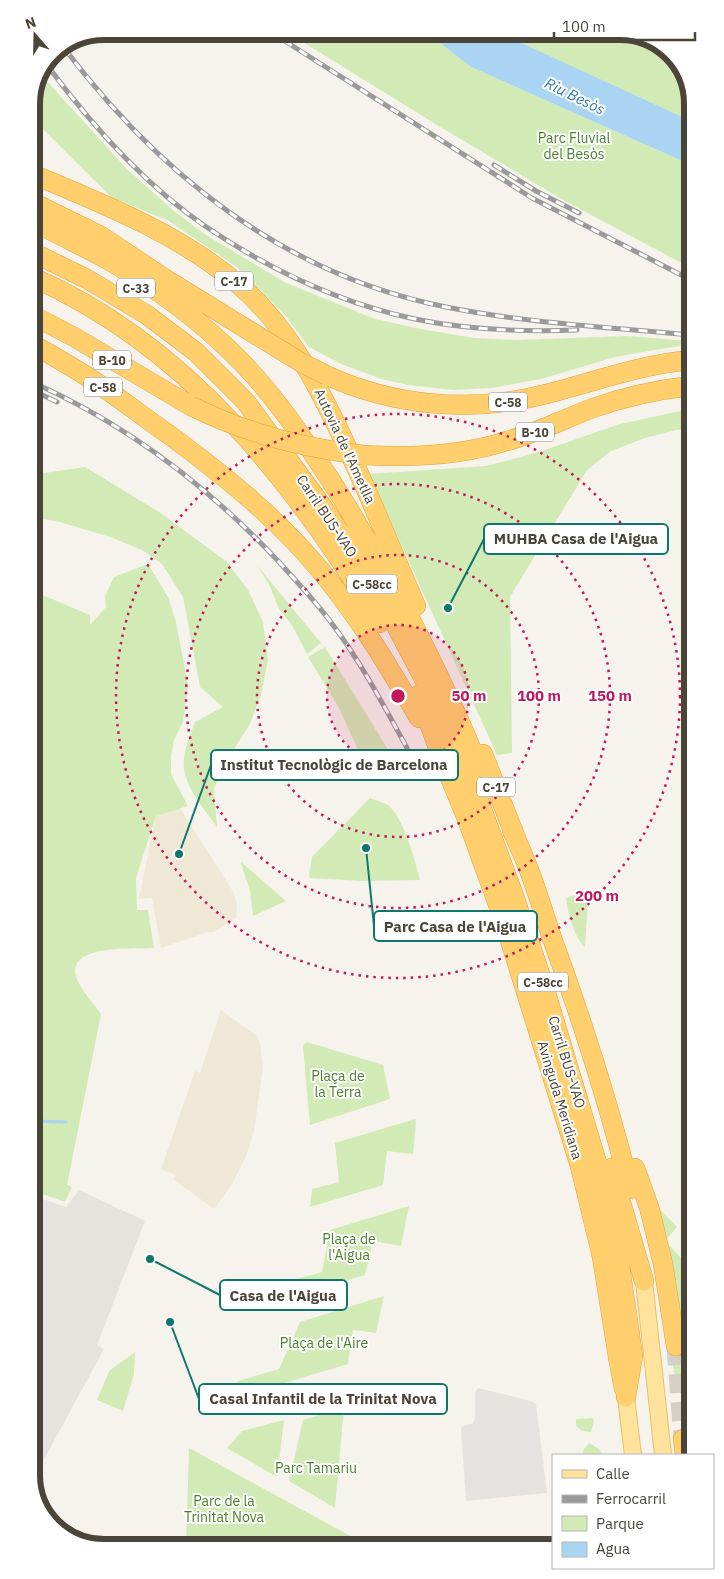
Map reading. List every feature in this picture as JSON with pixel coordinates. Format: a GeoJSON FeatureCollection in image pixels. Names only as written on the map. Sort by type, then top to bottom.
{"type":"FeatureCollection","features":[{"type":"Feature","properties":{"kind":"highway"},"geometry":{"type":"LineString","coordinates":[[68,176],[113,209]]}},
{"type":"Feature","properties":{"kind":"highway","name":"Autovia de l'Ametlla"},"geometry":{"type":"LineString","coordinates":[[40,177],[113,209],[183,244],[227,274],[270,317],[299,357],[318,387],[359,472],[483,756],[517,841]]}},
{"type":"Feature","properties":{"kind":"highway","name":"C-33"},"geometry":{"type":"LineString","coordinates":[[40,206],[101,236],[164,278]]}},
{"type":"Feature","properties":{"kind":"highway","name":"C-58"},"geometry":{"type":"LineString","coordinates":[[40,218],[164,278],[293,358],[354,386],[384,396],[431,404],[478,405],[539,396],[638,368],[684,361]]}},
{"type":"Feature","properties":{"kind":"highway"},"geometry":{"type":"LineString","coordinates":[[40,224],[92,251],[142,281],[211,333],[240,360],[269,392],[299,431],[384,568],[449,698],[482,774],[516,864],[602,1138],[644,1281]]}},
{"type":"Feature","properties":{"kind":"highway","name":"C-33"},"geometry":{"type":"LineString","coordinates":[[40,238],[136,288],[195,330],[229,359],[278,411],[321,466]]}},
{"type":"Feature","properties":{"kind":"highway","name":"Carril BUS-VAO"},"geometry":{"type":"LineString","coordinates":[[40,256],[87,279],[147,315],[196,352],[246,402],[322,506],[384,603],[422,674],[482,806],[543,983],[604,1186],[618,1253],[633,1356],[626,1397]]}},
{"type":"Feature","properties":{"kind":"highway"},"geometry":{"type":"LineString","coordinates":[[40,281],[102,314],[128,331],[165,360],[210,400],[256,449],[333,549],[383,628],[418,692],[441,756]]}},
{"type":"Feature","properties":{"kind":"highway","name":"B-10"},"geometry":{"type":"LineString","coordinates":[[40,319],[74,337],[191,406],[226,422],[266,435],[317,448],[363,455],[407,456],[448,454],[488,447],[630,396],[684,387]]}},
{"type":"Feature","properties":{"kind":"highway","name":"C-58"},"geometry":{"type":"LineString","coordinates":[[40,349],[100,385],[170,436]]}},
{"type":"Feature","properties":{"kind":"highway"},"geometry":{"type":"LineString","coordinates":[[40,362],[170,436],[226,477],[259,506],[303,550],[345,601],[381,653],[441,756]]}},
{"type":"Feature","properties":{"kind":"highway"},"geometry":{"type":"LineString","coordinates":[[246,402],[300,464],[335,509],[424,646]]}},
{"type":"Feature","properties":{"kind":"highway","name":"Avinguda Meridiana"},"geometry":{"type":"LineString","coordinates":[[441,756],[467,819],[504,921],[580,1166],[602,1257],[626,1397]]}},
{"type":"Feature","properties":{"kind":"highway"},"geometry":{"type":"LineString","coordinates":[[482,774],[517,841],[570,988],[594,1062],[634,1202],[641,1234],[644,1281]]}},
{"type":"Feature","properties":{"kind":"highway"},"geometry":{"type":"LineString","coordinates":[[594,1062],[618,1116],[648,1208],[663,1264],[676,1346]]}},
{"type":"Feature","properties":{"kind":"main road"},"geometry":{"type":"LineString","coordinates":[[644,1281],[663,1454]]}},
{"type":"Feature","properties":{"kind":"main road","name":"Avinguda Meridiana"},"geometry":{"type":"LineString","coordinates":[[626,1397],[633,1454]]}},
{"type":"Feature","properties":{"kind":"shaded area"},"geometry":{"type":"Polygon","coordinates":[[[180,808],[234,893],[237,905],[236,918],[214,932],[208,932],[161,948],[152,898],[139,899],[156,815],[180,808]]]}},
{"type":"Feature","properties":{"kind":"shaded area"},"geometry":{"type":"Polygon","coordinates":[[[221,1010],[257,1036],[260,1043],[263,1067],[254,1131],[246,1156],[232,1184],[214,1209],[173,1179],[175,1175],[161,1169],[195,1071],[200,1073],[221,1010]]]}},
{"type":"Feature","properties":{"kind":"shaded area"},"geometry":{"type":"Polygon","coordinates":[[[79,1190],[145,1221],[97,1345],[104,1349],[40,1467],[40,1198],[66,1207],[79,1190]]]}},
{"type":"Feature","properties":{"kind":"shaded area"},"geometry":{"type":"Polygon","coordinates":[[[478,1388],[531,1401],[536,1404],[547,1493],[466,1501],[461,1427],[473,1423],[475,1418],[475,1393],[478,1388]]]}},
{"type":"Feature","properties":{"kind":"green space","name":"Parc Fluvial del Besòs"},"geometry":{"type":"Polygon","coordinates":[[[300,40],[436,40],[471,67],[684,162],[684,264],[565,201],[300,40]]]}},
{"type":"Feature","properties":{"kind":"green space"},"geometry":{"type":"Polygon","coordinates":[[[514,40],[624,40],[640,43],[659,53],[671,65],[681,84],[684,118],[514,40]]]}},
{"type":"Feature","properties":{"kind":"green space"},"geometry":{"type":"Polygon","coordinates":[[[45,80],[127,169],[175,212],[206,235],[286,283],[375,319],[474,338],[516,340],[627,336],[684,341],[684,345],[615,357],[541,379],[492,388],[453,390],[408,385],[382,379],[341,364],[309,347],[286,316],[238,268],[169,221],[111,197],[40,126],[40,100],[45,80]]]}},
{"type":"Feature","properties":{"kind":"green space"},"geometry":{"type":"Polygon","coordinates":[[[684,410],[684,429],[645,438],[611,451],[587,470],[510,597],[512,753],[497,755],[369,474],[486,466],[539,452],[620,424],[684,410]]]}},
{"type":"Feature","properties":{"kind":"green space"},"geometry":{"type":"Polygon","coordinates":[[[85,467],[159,512],[226,561],[248,590],[263,622],[268,660],[261,695],[249,726],[228,758],[214,788],[217,827],[194,795],[186,778],[184,768],[188,740],[195,722],[223,707],[200,687],[183,597],[162,564],[142,550],[110,537],[60,522],[40,518],[40,474],[85,467]]]}},
{"type":"Feature","properties":{"kind":"green space"},"geometry":{"type":"Polygon","coordinates":[[[148,564],[168,597],[176,622],[188,685],[183,722],[174,740],[171,756],[171,774],[188,806],[156,816],[136,878],[137,910],[148,910],[154,948],[104,950],[81,959],[76,967],[79,983],[101,1014],[67,1185],[72,1187],[65,1202],[40,1193],[40,594],[90,615],[90,625],[106,607],[105,596],[114,577],[148,564]]]}},
{"type":"Feature","properties":{"kind":"green space"},"geometry":{"type":"Polygon","coordinates":[[[256,564],[321,643],[307,654],[292,625],[279,609],[269,584],[256,564]]]}},
{"type":"Feature","properties":{"kind":"green space"},"geometry":{"type":"Polygon","coordinates":[[[325,647],[392,756],[383,763],[367,770],[339,708],[308,657],[325,647]]]}},
{"type":"Feature","properties":{"kind":"green space"},"geometry":{"type":"Polygon","coordinates":[[[370,798],[388,805],[394,811],[404,829],[420,880],[363,881],[310,878],[312,857],[370,798]]]}},
{"type":"Feature","properties":{"kind":"green space"},"geometry":{"type":"Polygon","coordinates":[[[241,862],[286,901],[253,916],[250,891],[241,862]]]}},
{"type":"Feature","properties":{"kind":"green space"},"geometry":{"type":"Polygon","coordinates":[[[581,893],[588,900],[585,948],[572,924],[566,898],[581,893]]]}},
{"type":"Feature","properties":{"kind":"green space","name":"Plaça de la Terra"},"geometry":{"type":"Polygon","coordinates":[[[307,1042],[383,1065],[390,1099],[310,1125],[303,1047],[307,1042]]]}},
{"type":"Feature","properties":{"kind":"green space","name":"Plaça de la Terra"},"geometry":{"type":"Polygon","coordinates":[[[415,1119],[413,1154],[387,1151],[383,1185],[310,1207],[312,1189],[339,1182],[335,1143],[415,1119]]]}},
{"type":"Feature","properties":{"kind":"green space"},"geometry":{"type":"Polygon","coordinates":[[[651,1200],[677,1227],[665,1241],[684,1261],[684,1383],[675,1380],[651,1200]]]}},
{"type":"Feature","properties":{"kind":"green space","name":"Plaça de l'Aigua"},"geometry":{"type":"Polygon","coordinates":[[[409,1206],[401,1246],[373,1241],[365,1275],[282,1300],[289,1281],[322,1272],[330,1230],[409,1206]]]}},
{"type":"Feature","properties":{"kind":"green space","name":"Plaça de l'Aire"},"geometry":{"type":"Polygon","coordinates":[[[384,1296],[376,1333],[353,1330],[348,1364],[225,1401],[238,1381],[279,1369],[300,1322],[384,1296]]]}},
{"type":"Feature","properties":{"kind":"green space"},"geometry":{"type":"Polygon","coordinates":[[[135,1352],[134,1374],[123,1411],[97,1400],[109,1371],[135,1352]]]}},
{"type":"Feature","properties":{"kind":"green space","name":"Parc Tamariu"},"geometry":{"type":"Polygon","coordinates":[[[344,1408],[335,1508],[289,1481],[303,1420],[344,1408]]]}},
{"type":"Feature","properties":{"kind":"green space"},"geometry":{"type":"Polygon","coordinates":[[[593,1418],[594,1423],[591,1432],[582,1431],[576,1426],[576,1419],[593,1418]]]}},
{"type":"Feature","properties":{"kind":"green space","name":"Parc Tamariu"},"geometry":{"type":"Polygon","coordinates":[[[284,1420],[277,1477],[227,1448],[242,1431],[284,1420]]]}},
{"type":"Feature","properties":{"kind":"green space"},"geometry":{"type":"Polygon","coordinates":[[[589,1443],[599,1449],[602,1454],[582,1454],[589,1443]]]}},
{"type":"Feature","properties":{"kind":"green space","name":"Parc de la Trinitat Nova"},"geometry":{"type":"Polygon","coordinates":[[[189,1448],[356,1539],[186,1539],[189,1448]]]}},
{"type":"Feature","properties":{"kind":"water","name":"Riu Besòs"},"geometry":{"type":"Polygon","coordinates":[[[436,40],[515,40],[684,118],[684,162],[471,67],[436,40]]]}},
{"type":"Feature","properties":{"kind":"waterway"},"geometry":{"type":"LineString","coordinates":[[40,1121],[66,1122]]}},
{"type":"Feature","properties":{"kind":"tunnel"},"geometry":{"type":"LineString","coordinates":[[676,1346],[683,1439]]}},
{"type":"Feature","properties":{"kind":"railway"},"geometry":{"type":"LineString","coordinates":[[283,40],[532,198],[684,276]]}},
{"type":"Feature","properties":{"kind":"railway"},"geometry":{"type":"LineString","coordinates":[[67,52],[102,95],[142,138],[185,178],[231,213],[280,245],[332,271],[387,292],[446,307],[537,321],[684,335]]}},
{"type":"Feature","properties":{"kind":"railway"},"geometry":{"type":"LineString","coordinates":[[51,70],[100,131],[161,192],[229,242],[279,270],[359,304],[415,319],[455,326],[496,329],[536,331],[577,330]]}},
{"type":"Feature","properties":{"kind":"railway"},"geometry":{"type":"LineString","coordinates":[[494,165],[536,191],[579,213]]}},
{"type":"Feature","properties":{"kind":"railway"},"geometry":{"type":"LineString","coordinates":[[40,386],[100,417],[133,438],[195,483],[252,534],[300,585],[344,640],[407,748]]}},
{"type":"Feature","properties":{"kind":"railway"},"geometry":{"type":"LineString","coordinates":[[40,394],[57,402]]}},
{"type":"Feature","properties":{"kind":"place","name":"MUHBA Casa de l'Aigua"},"geometry":{"type":"Point","coordinates":[448,608]}},
{"type":"Feature","properties":{"kind":"place","name":"Parc Casa de l'Aigua"},"geometry":{"type":"Point","coordinates":[366,848]}},
{"type":"Feature","properties":{"kind":"place","name":"Institut Tecnològic de Barcelona"},"geometry":{"type":"Point","coordinates":[179,854]}},
{"type":"Feature","properties":{"kind":"place","name":"Casa de l'Aigua"},"geometry":{"type":"Point","coordinates":[150,1259]}},
{"type":"Feature","properties":{"kind":"place","name":"Casal Infantil de la Trinitat Nova"},"geometry":{"type":"Point","coordinates":[170,1322]}}]}
